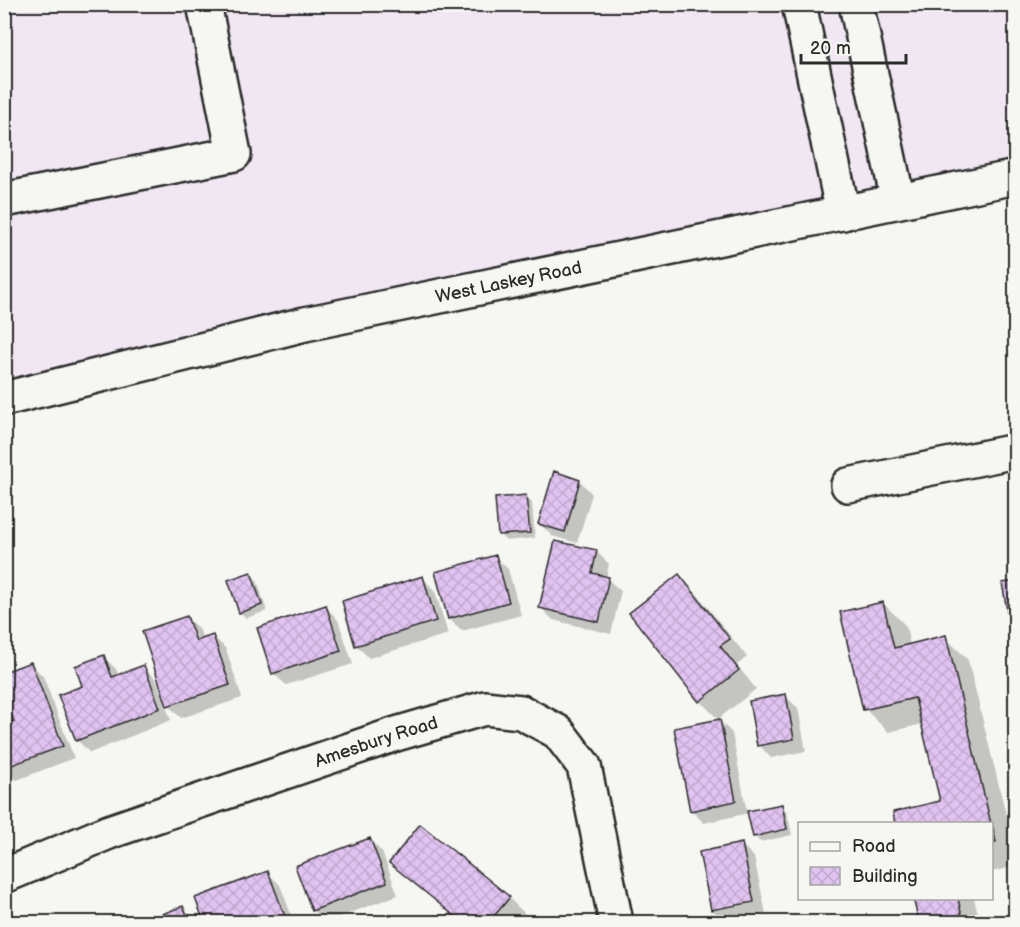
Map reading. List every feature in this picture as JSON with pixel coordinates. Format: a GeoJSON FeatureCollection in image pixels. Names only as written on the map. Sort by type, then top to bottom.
{"type":"FeatureCollection","features":[{"type":"Feature","properties":{"kind":"main road"},"geometry":{"type":"LineString","coordinates":[[4,200],[234,154],[204,4]]}},
{"type":"Feature","properties":{"kind":"main road"},"geometry":{"type":"LineString","coordinates":[[799,4],[843,213]]}},
{"type":"Feature","properties":{"kind":"main road"},"geometry":{"type":"LineString","coordinates":[[856,4],[898,201]]}},
{"type":"Feature","properties":{"kind":"main road","name":"West Laskey Road"},"geometry":{"type":"LineString","coordinates":[[4,399],[305,324],[1016,177]]}},
{"type":"Feature","properties":{"kind":"main road"},"geometry":{"type":"LineString","coordinates":[[848,485],[1016,451]]}},
{"type":"Feature","properties":{"kind":"main road","name":"Amesbury Road"},"geometry":{"type":"LineString","coordinates":[[4,876],[109,832],[396,734],[485,708],[521,712],[558,732],[584,766],[616,922]]}},
{"type":"Feature","properties":{"kind":"shaded area"},"geometry":{"type":"Polygon","coordinates":[[[5,5],[1015,5],[1015,178],[5,401],[5,5]]]}},
{"type":"Feature","properties":{"kind":"building"},"geometry":{"type":"Polygon","coordinates":[[[554,471],[580,480],[565,532],[538,524],[554,471]]]}},
{"type":"Feature","properties":{"kind":"building"},"geometry":{"type":"Polygon","coordinates":[[[526,495],[530,533],[498,535],[495,498],[526,495]]]}},
{"type":"Feature","properties":{"kind":"building"},"geometry":{"type":"Polygon","coordinates":[[[555,541],[597,550],[592,573],[609,577],[599,622],[539,608],[555,541]]]}},
{"type":"Feature","properties":{"kind":"building"},"geometry":{"type":"Polygon","coordinates":[[[496,555],[509,602],[448,619],[435,572],[496,555]]]}},
{"type":"Feature","properties":{"kind":"building"},"geometry":{"type":"Polygon","coordinates":[[[251,572],[262,605],[239,613],[228,580],[251,572]]]}},
{"type":"Feature","properties":{"kind":"building"},"geometry":{"type":"Polygon","coordinates":[[[679,574],[730,639],[720,646],[739,670],[699,702],[629,613],[679,574]]]}},
{"type":"Feature","properties":{"kind":"building"},"geometry":{"type":"Polygon","coordinates":[[[423,576],[436,621],[355,646],[342,601],[423,576]]]}},
{"type":"Feature","properties":{"kind":"building"},"geometry":{"type":"Polygon","coordinates":[[[1016,581],[1016,626],[1010,627],[1002,583],[1016,581]]]}},
{"type":"Feature","properties":{"kind":"building"},"geometry":{"type":"Polygon","coordinates":[[[883,602],[894,648],[946,635],[991,822],[895,822],[893,812],[940,801],[915,698],[863,710],[840,612],[883,602]]]}},
{"type":"Feature","properties":{"kind":"building"},"geometry":{"type":"Polygon","coordinates":[[[326,605],[341,651],[272,674],[257,628],[326,605]]]}},
{"type":"Feature","properties":{"kind":"building"},"geometry":{"type":"Polygon","coordinates":[[[187,616],[196,641],[213,635],[230,685],[167,706],[142,631],[187,616]]]}},
{"type":"Feature","properties":{"kind":"building"},"geometry":{"type":"Polygon","coordinates":[[[104,655],[112,677],[144,665],[160,708],[76,741],[58,695],[82,686],[75,666],[104,655]]]}},
{"type":"Feature","properties":{"kind":"building"},"geometry":{"type":"Polygon","coordinates":[[[31,662],[63,746],[4,768],[4,725],[14,721],[4,697],[4,672],[31,662]]]}},
{"type":"Feature","properties":{"kind":"building"},"geometry":{"type":"Polygon","coordinates":[[[786,694],[794,739],[757,746],[749,701],[786,694]]]}},
{"type":"Feature","properties":{"kind":"building"},"geometry":{"type":"Polygon","coordinates":[[[720,719],[736,801],[690,811],[674,728],[720,719]]]}},
{"type":"Feature","properties":{"kind":"building"},"geometry":{"type":"Polygon","coordinates":[[[782,804],[787,829],[753,837],[747,811],[782,804]]]}},
{"type":"Feature","properties":{"kind":"building"},"geometry":{"type":"Polygon","coordinates":[[[420,824],[510,897],[489,922],[462,922],[389,863],[420,824]]]}},
{"type":"Feature","properties":{"kind":"building"},"geometry":{"type":"Polygon","coordinates":[[[370,838],[387,882],[312,911],[295,866],[370,838]]]}},
{"type":"Feature","properties":{"kind":"building"},"geometry":{"type":"Polygon","coordinates":[[[742,843],[754,902],[711,910],[699,852],[742,843]]]}},
{"type":"Feature","properties":{"kind":"building"},"geometry":{"type":"Polygon","coordinates":[[[268,871],[287,922],[204,922],[195,898],[268,871]]]}},
{"type":"Feature","properties":{"kind":"building"},"geometry":{"type":"Polygon","coordinates":[[[914,900],[958,900],[963,922],[919,922],[914,900]]]}},
{"type":"Feature","properties":{"kind":"building"},"geometry":{"type":"Polygon","coordinates":[[[183,906],[190,922],[144,922],[144,921],[183,906]]]}},
{"type":"Feature","properties":{"kind":"building"},"geometry":{"type":"Polygon","coordinates":[[[766,918],[767,922],[745,922],[766,918]]]}}]}
